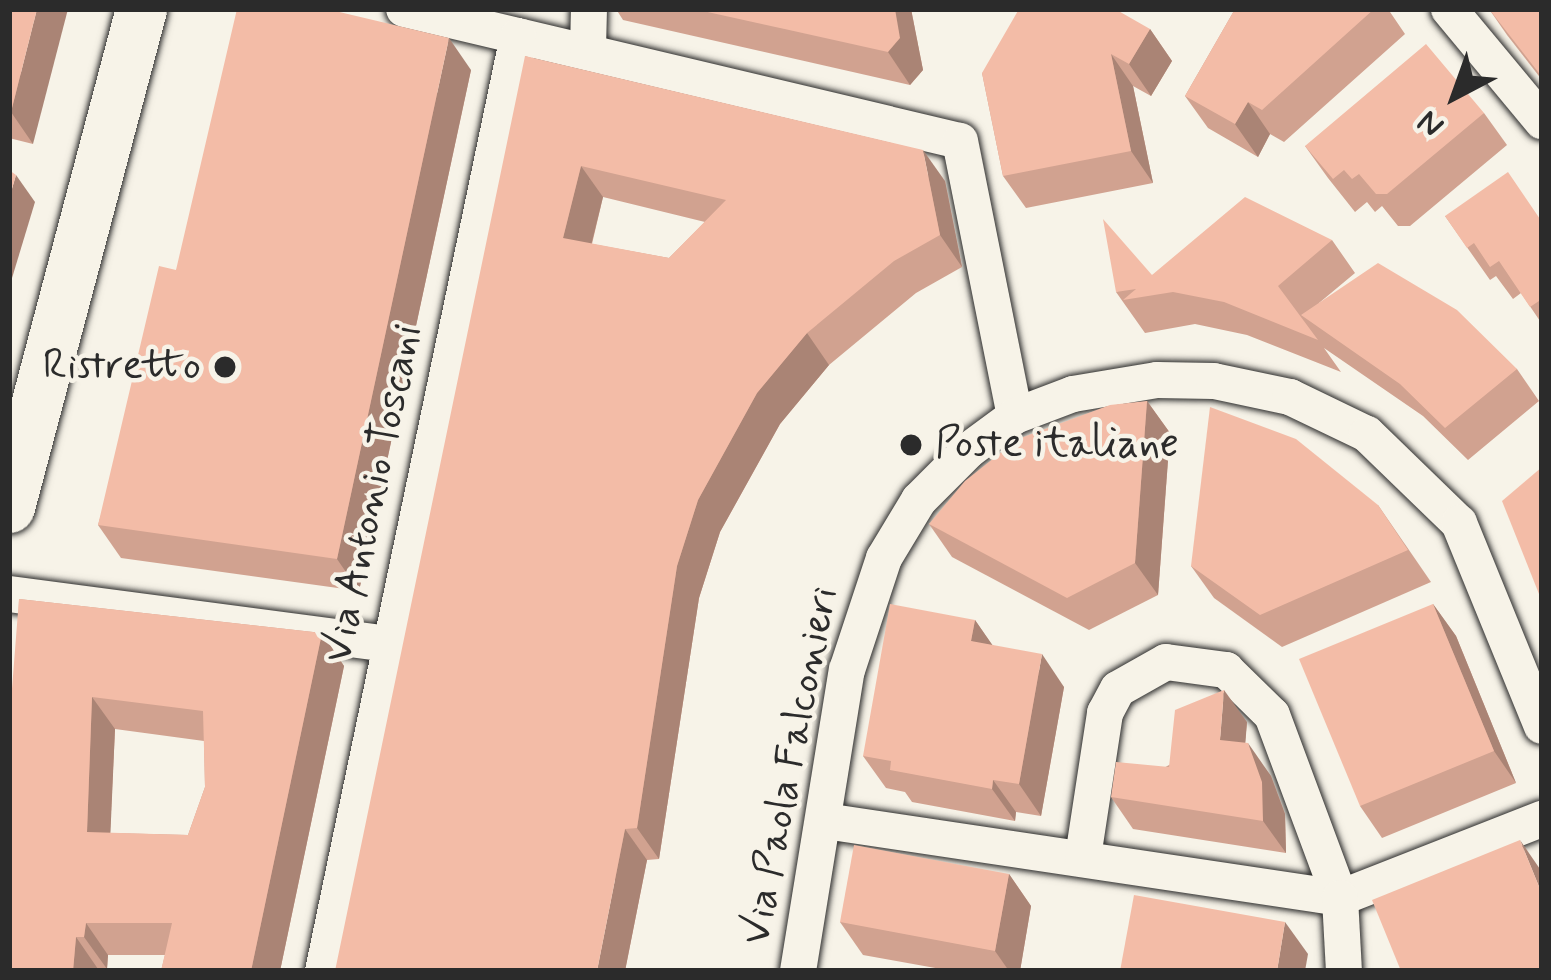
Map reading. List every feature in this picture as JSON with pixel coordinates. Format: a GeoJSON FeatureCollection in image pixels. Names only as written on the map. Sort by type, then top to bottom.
{"type":"FeatureCollection","features":[{"type":"Feature","properties":{"kind":"street"},"geometry":{"type":"LineString","coordinates":[[9,506],[141,9]]}},
{"type":"Feature","properties":{"kind":"street"},"geometry":{"type":"LineString","coordinates":[[404,9],[960,141],[1015,416]]}},
{"type":"Feature","properties":{"kind":"street"},"geometry":{"type":"LineString","coordinates":[[588,50],[589,9]]}},
{"type":"Feature","properties":{"kind":"street"},"geometry":{"type":"LineString","coordinates":[[1449,9],[1542,121]]}},
{"type":"Feature","properties":{"kind":"street","name":"Via Antonio Toscani"},"geometry":{"type":"LineString","coordinates":[[323,971],[518,36]]}},
{"type":"Feature","properties":{"kind":"street","name":"Via Paola Falconieri"},"geometry":{"type":"LineString","coordinates":[[798,971],[852,649],[884,558],[919,500],[1015,416],[1109,385],[1174,379],[1277,393],[1346,421],[1408,466],[1459,523],[1542,727]]}},
{"type":"Feature","properties":{"kind":"street"},"geometry":{"type":"LineString","coordinates":[[9,594],[388,644]]}},
{"type":"Feature","properties":{"kind":"street"},"geometry":{"type":"LineString","coordinates":[[1083,856],[1105,713],[1118,689],[1166,662],[1208,663],[1246,682],[1272,715],[1340,898],[1344,971]]}},
{"type":"Feature","properties":{"kind":"street"},"geometry":{"type":"LineString","coordinates":[[825,821],[1340,898],[1542,819]]}},
{"type":"Feature","properties":{"kind":"building"},"geometry":{"type":"Polygon","coordinates":[[[9,9],[37,9],[11,112],[9,111],[9,9]]]}},
{"type":"Feature","properties":{"kind":"building"},"geometry":{"type":"Polygon","coordinates":[[[237,9],[327,9],[449,38],[337,559],[98,525],[159,266],[176,270],[237,9]]]}},
{"type":"Feature","properties":{"kind":"building"},"geometry":{"type":"Polygon","coordinates":[[[694,9],[895,9],[900,38],[888,52],[694,9]]]}},
{"type":"Feature","properties":{"kind":"building"},"geometry":{"type":"Polygon","coordinates":[[[1019,9],[1115,9],[1150,29],[1129,64],[1111,54],[1131,151],[1003,176],[982,73],[1019,9]]]}},
{"type":"Feature","properties":{"kind":"building"},"geometry":{"type":"Polygon","coordinates":[[[1235,9],[1374,9],[1262,110],[1248,102],[1235,124],[1185,96],[1235,9]]]}},
{"type":"Feature","properties":{"kind":"building"},"geometry":{"type":"Polygon","coordinates":[[[1489,9],[1542,9],[1542,77],[1489,9]]]}},
{"type":"Feature","properties":{"kind":"building"},"geometry":{"type":"Polygon","coordinates":[[[1426,44],[1484,113],[1387,194],[1376,194],[1359,174],[1352,179],[1344,170],[1333,179],[1305,146],[1426,44]]]}},
{"type":"Feature","properties":{"kind":"building"},"geometry":{"type":"Polygon","coordinates":[[[525,56],[923,150],[940,235],[894,261],[807,333],[757,393],[698,500],[677,566],[637,828],[625,829],[597,971],[335,971],[525,56]],[[581,166],[563,238],[669,258],[726,200],[581,166]]]}},
{"type":"Feature","properties":{"kind":"building"},"geometry":{"type":"Polygon","coordinates":[[[9,170],[16,175],[9,199],[9,170]]]}},
{"type":"Feature","properties":{"kind":"building"},"geometry":{"type":"Polygon","coordinates":[[[1508,172],[1542,222],[1542,299],[1530,307],[1499,261],[1490,267],[1474,243],[1467,248],[1445,216],[1508,172]]]}},
{"type":"Feature","properties":{"kind":"building"},"geometry":{"type":"Polygon","coordinates":[[[1245,197],[1332,240],[1278,286],[1318,340],[1224,302],[1173,292],[1123,300],[1136,289],[1116,292],[1103,219],[1152,275],[1245,197]]]}},
{"type":"Feature","properties":{"kind":"building"},"geometry":{"type":"Polygon","coordinates":[[[1378,263],[1457,310],[1517,369],[1445,428],[1400,384],[1301,315],[1378,263]]]}},
{"type":"Feature","properties":{"kind":"building"},"geometry":{"type":"Polygon","coordinates":[[[1147,401],[1135,563],[1067,598],[929,524],[965,481],[1018,439],[1110,405],[1147,401]]]}},
{"type":"Feature","properties":{"kind":"building"},"geometry":{"type":"Polygon","coordinates":[[[1210,407],[1296,439],[1378,505],[1408,550],[1260,615],[1191,566],[1210,407]]]}},
{"type":"Feature","properties":{"kind":"building"},"geometry":{"type":"Polygon","coordinates":[[[1542,467],[1542,599],[1541,599],[1502,501],[1542,467]]]}},
{"type":"Feature","properties":{"kind":"building"},"geometry":{"type":"Polygon","coordinates":[[[19,599],[322,633],[251,971],[161,971],[172,923],[86,923],[84,937],[76,937],[73,971],[9,971],[9,727],[19,599]],[[92,697],[87,832],[188,835],[205,787],[203,711],[92,697]]]}},
{"type":"Feature","properties":{"kind":"building"},"geometry":{"type":"Polygon","coordinates":[[[890,604],[975,620],[971,641],[1042,654],[1019,784],[993,780],[992,789],[890,770],[891,761],[863,756],[890,604]]]}},
{"type":"Feature","properties":{"kind":"building"},"geometry":{"type":"Polygon","coordinates":[[[1433,604],[1494,751],[1360,806],[1299,659],[1433,604]]]}},
{"type":"Feature","properties":{"kind":"building"},"geometry":{"type":"Polygon","coordinates":[[[1224,690],[1220,740],[1248,743],[1262,782],[1263,821],[1111,797],[1116,762],[1169,767],[1175,710],[1224,690]]]}},
{"type":"Feature","properties":{"kind":"building"},"geometry":{"type":"Polygon","coordinates":[[[1520,840],[1542,894],[1542,971],[1401,971],[1372,900],[1520,840]]]}},
{"type":"Feature","properties":{"kind":"building"},"geometry":{"type":"Polygon","coordinates":[[[854,845],[1009,874],[995,951],[840,922],[854,845]]]}},
{"type":"Feature","properties":{"kind":"building"},"geometry":{"type":"Polygon","coordinates":[[[1134,895],[1285,922],[1277,971],[1120,971],[1134,895]]]}},
{"type":"Feature","properties":{"kind":"place","name":"Ristretto"},"geometry":{"type":"Point","coordinates":[225,367]}},
{"type":"Feature","properties":{"kind":"place","name":"Poste italiane"},"geometry":{"type":"Point","coordinates":[911,445]}}]}
